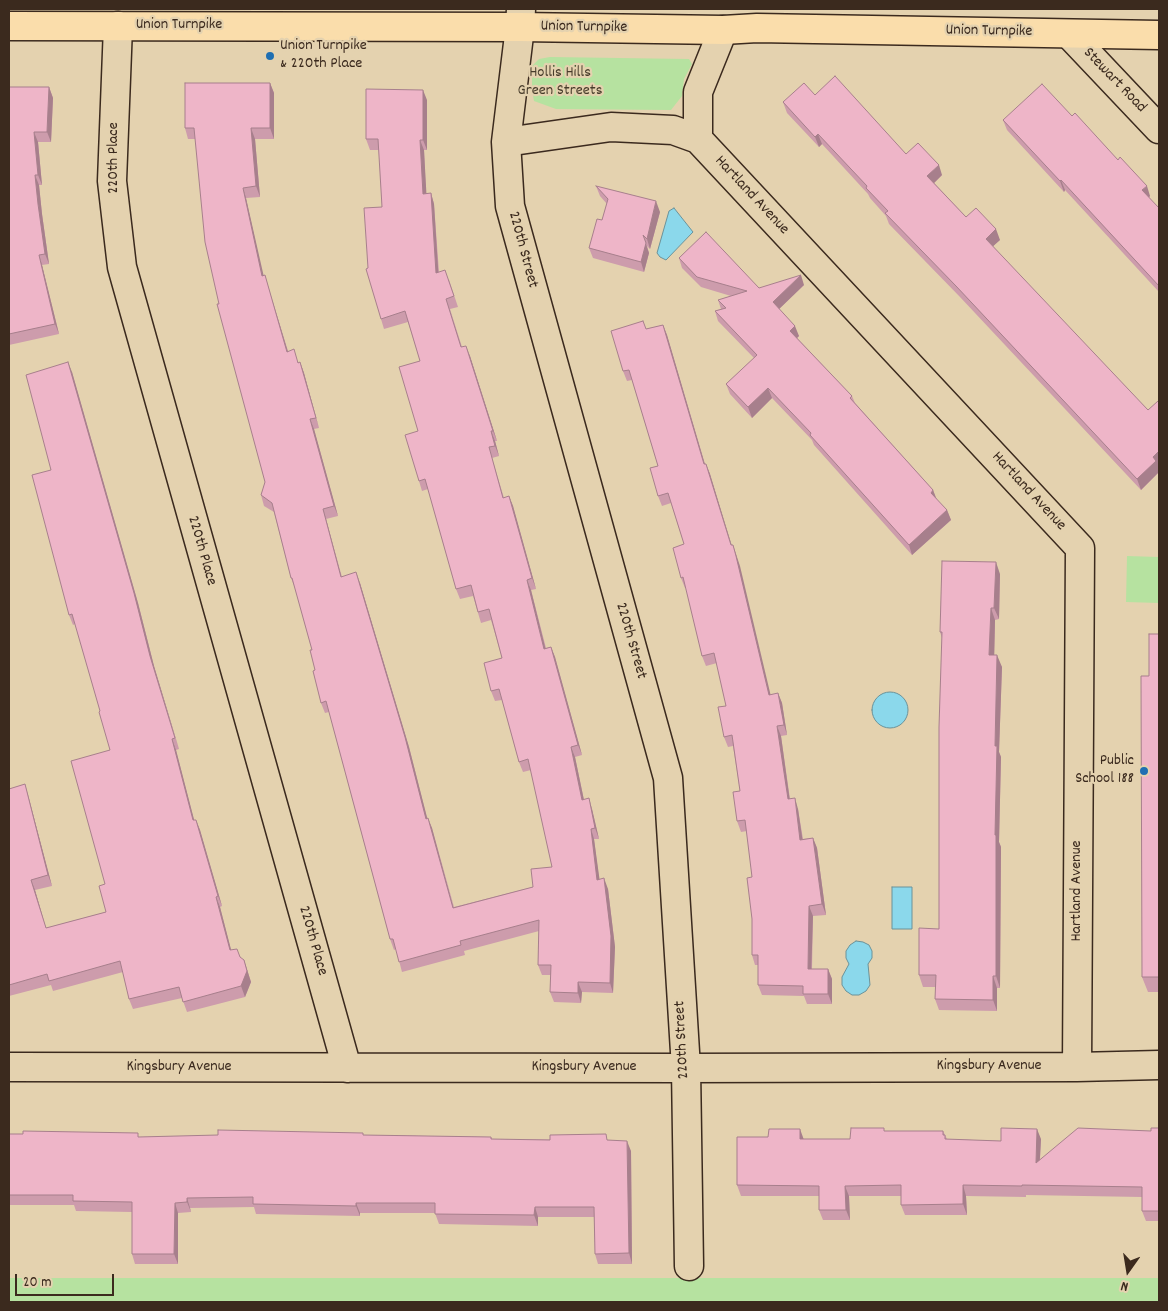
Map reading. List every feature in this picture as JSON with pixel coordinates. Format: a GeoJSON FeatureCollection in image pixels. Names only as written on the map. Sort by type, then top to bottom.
{"type":"FeatureCollection","features":[{"type":"Feature","properties":{"kind":"main road","name":"Union Turnpike"},"geometry":{"type":"LineString","coordinates":[[9,26],[118,26],[520,18],[723,30],[757,28],[1159,35]]}},
{"type":"Feature","properties":{"kind":"street","name":"220th Street"},"geometry":{"type":"LineString","coordinates":[[520,18],[506,142],[510,206],[668,778],[686,1068],[688,1266]]}},
{"type":"Feature","properties":{"kind":"street","name":"220th Place"},"geometry":{"type":"LineString","coordinates":[[118,26],[112,181],[122,267],[348,1068]]}},
{"type":"Feature","properties":{"kind":"street"},"geometry":{"type":"LineString","coordinates":[[506,142],[611,127],[673,130],[698,140],[698,92],[723,30]]}},
{"type":"Feature","properties":{"kind":"street","name":"Stewart Road"},"geometry":{"type":"LineString","coordinates":[[1069,34],[1159,129]]}},
{"type":"Feature","properties":{"kind":"street","name":"Hartland Avenue"},"geometry":{"type":"LineString","coordinates":[[698,140],[1080,548],[1077,1067]]}},
{"type":"Feature","properties":{"kind":"street","name":"Kingsbury Avenue"},"geometry":{"type":"LineString","coordinates":[[9,1067],[686,1068],[1159,1065]]}},
{"type":"Feature","properties":{"kind":"green space","name":"Hollis Hills Green Streets"},"geometry":{"type":"Polygon","coordinates":[[[550,57],[689,59],[692,64],[684,79],[682,96],[671,110],[556,109],[534,101],[532,90],[532,66],[539,59],[550,57]]]}},
{"type":"Feature","properties":{"kind":"green space"},"geometry":{"type":"Polygon","coordinates":[[[1127,556],[1159,557],[1159,603],[1126,602],[1127,556]]]}},
{"type":"Feature","properties":{"kind":"green space"},"geometry":{"type":"Polygon","coordinates":[[[9,1278],[1159,1278],[1159,1302],[9,1302],[9,1278]]]}},
{"type":"Feature","properties":{"kind":"water"},"geometry":{"type":"Polygon","coordinates":[[[674,208],[693,232],[666,260],[657,253],[669,211],[674,208]]]}},
{"type":"Feature","properties":{"kind":"water"},"geometry":{"type":"Polygon","coordinates":[[[890,692],[897,693],[903,697],[907,703],[907,717],[903,723],[897,727],[890,728],[883,727],[877,723],[873,717],[872,710],[873,703],[877,697],[883,693],[890,692]]]}},
{"type":"Feature","properties":{"kind":"water"},"geometry":{"type":"Polygon","coordinates":[[[892,887],[912,887],[912,929],[892,929],[892,887]]]}},
{"type":"Feature","properties":{"kind":"water"},"geometry":{"type":"Polygon","coordinates":[[[856,941],[869,945],[872,951],[872,958],[868,964],[870,985],[866,991],[859,995],[852,995],[842,985],[842,977],[849,964],[846,958],[846,951],[856,941]]]}},
{"type":"Feature","properties":{"kind":"building"},"geometry":{"type":"Polygon","coordinates":[[[835,76],[906,154],[918,143],[939,165],[927,176],[966,217],[976,208],[996,229],[986,239],[1148,410],[1159,402],[1159,451],[1153,457],[1156,461],[1137,479],[885,213],[888,211],[866,188],[867,186],[818,134],[815,137],[783,102],[804,83],[815,95],[835,76]]]}},
{"type":"Feature","properties":{"kind":"building"},"geometry":{"type":"Polygon","coordinates":[[[185,83],[270,83],[270,128],[251,128],[256,186],[243,188],[262,276],[265,275],[287,352],[294,349],[298,363],[300,362],[316,418],[310,419],[334,506],[323,509],[341,577],[356,572],[453,908],[533,887],[531,869],[552,867],[528,759],[519,762],[499,689],[491,691],[484,663],[502,658],[489,609],[478,612],[471,585],[456,589],[425,479],[419,481],[405,435],[418,431],[399,367],[420,361],[405,311],[381,319],[366,269],[368,268],[364,208],[382,207],[378,139],[366,139],[366,89],[423,90],[423,140],[420,140],[423,194],[431,193],[436,273],[445,270],[454,296],[446,299],[461,347],[466,346],[493,431],[491,431],[495,446],[489,447],[503,498],[509,496],[532,578],[527,580],[544,649],[551,647],[578,745],[571,747],[582,800],[589,798],[595,828],[591,829],[597,880],[604,878],[611,936],[610,983],[578,982],[578,993],[550,992],[551,965],[538,965],[539,920],[460,941],[461,945],[399,962],[393,939],[390,939],[326,701],[321,703],[313,671],[315,670],[310,650],[312,650],[272,503],[261,495],[265,482],[217,304],[219,304],[205,242],[194,128],[185,128],[185,83]]]}},
{"type":"Feature","properties":{"kind":"building"},"geometry":{"type":"Polygon","coordinates":[[[1042,84],[1072,116],[1075,113],[1118,160],[1120,157],[1147,186],[1142,190],[1159,208],[1159,286],[1003,120],[1042,84]]]}},
{"type":"Feature","properties":{"kind":"building"},"geometry":{"type":"Polygon","coordinates":[[[9,87],[49,87],[47,132],[34,132],[38,175],[35,175],[45,254],[39,255],[55,324],[9,334],[9,87]]]}},
{"type":"Feature","properties":{"kind":"building"},"geometry":{"type":"Polygon","coordinates":[[[596,186],[656,201],[647,239],[643,235],[646,243],[641,262],[589,248],[597,219],[602,220],[608,199],[596,186]]]}},
{"type":"Feature","properties":{"kind":"building"},"geometry":{"type":"Polygon","coordinates":[[[706,232],[759,288],[801,275],[773,302],[795,326],[790,331],[852,396],[850,398],[933,490],[931,493],[947,510],[909,545],[810,435],[811,433],[768,388],[748,407],[726,384],[757,355],[715,311],[726,308],[718,300],[747,291],[697,277],[679,258],[706,232]]]}},
{"type":"Feature","properties":{"kind":"building"},"geometry":{"type":"Polygon","coordinates":[[[643,321],[646,329],[663,325],[704,464],[706,464],[731,545],[733,545],[769,695],[778,693],[784,725],[777,726],[788,799],[795,798],[800,840],[813,838],[822,904],[809,906],[808,969],[828,969],[828,994],[803,994],[803,986],[758,985],[758,955],[752,955],[752,919],[747,878],[752,877],[745,820],[737,821],[733,792],[740,791],[732,735],[724,737],[718,707],[726,706],[714,653],[702,656],[683,577],[681,578],[673,548],[684,544],[668,493],[658,496],[650,468],[658,466],[629,370],[623,371],[611,331],[643,321]]]}},
{"type":"Feature","properties":{"kind":"building"},"geometry":{"type":"Polygon","coordinates":[[[68,362],[134,593],[150,656],[175,738],[172,739],[193,820],[196,820],[218,896],[216,897],[230,950],[237,949],[240,957],[244,960],[247,971],[241,986],[183,1002],[179,987],[129,999],[120,961],[49,981],[47,974],[9,985],[9,789],[25,784],[48,875],[31,880],[46,928],[106,912],[99,886],[105,884],[71,761],[110,750],[72,614],[69,615],[32,475],[51,470],[26,375],[68,362]]]}},
{"type":"Feature","properties":{"kind":"building"},"geometry":{"type":"Polygon","coordinates":[[[942,561],[996,562],[994,608],[991,608],[989,655],[997,655],[995,746],[997,746],[995,835],[996,976],[993,976],[993,1000],[935,999],[936,975],[919,975],[919,928],[939,929],[939,727],[942,561]]]}},
{"type":"Feature","properties":{"kind":"building","name":"Public School 188"},"geometry":{"type":"Polygon","coordinates":[[[1149,634],[1159,634],[1159,977],[1142,977],[1141,676],[1149,676],[1149,634]]]}},
{"type":"Feature","properties":{"kind":"building"},"geometry":{"type":"Polygon","coordinates":[[[851,1128],[884,1128],[884,1131],[943,1131],[945,1139],[1001,1141],[1001,1128],[1037,1129],[1036,1163],[1078,1128],[1151,1131],[1151,1128],[1159,1128],[1159,1211],[1142,1211],[1142,1187],[963,1185],[963,1204],[901,1205],[901,1185],[845,1186],[846,1210],[819,1210],[819,1186],[737,1185],[737,1137],[768,1137],[769,1129],[800,1129],[800,1139],[850,1139],[851,1128]]]}},
{"type":"Feature","properties":{"kind":"building"},"geometry":{"type":"Polygon","coordinates":[[[218,1130],[550,1140],[550,1135],[606,1134],[607,1140],[627,1141],[629,1253],[595,1254],[594,1207],[535,1207],[534,1215],[435,1214],[435,1203],[356,1203],[356,1206],[253,1204],[253,1197],[187,1198],[187,1202],[175,1203],[174,1254],[132,1254],[132,1202],[73,1201],[73,1195],[9,1195],[9,1134],[23,1134],[23,1131],[138,1133],[138,1137],[218,1135],[218,1130]]]}},
{"type":"Feature","properties":{"kind":"place","name":"Union Turnpike & 220th Place"},"geometry":{"type":"Point","coordinates":[270,56]}},
{"type":"Feature","properties":{"kind":"place","name":"Public School 188"},"geometry":{"type":"Point","coordinates":[1144,771]}}]}
